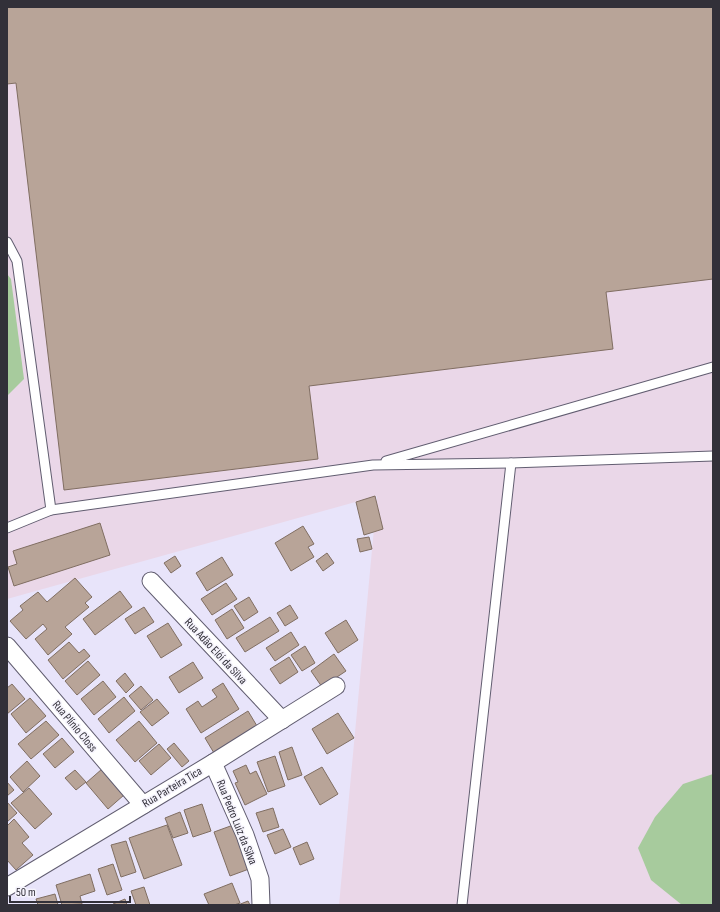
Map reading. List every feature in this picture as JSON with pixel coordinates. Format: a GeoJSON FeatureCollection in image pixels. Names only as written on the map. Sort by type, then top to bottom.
{"type":"FeatureCollection","features":[{"type":"Feature","properties":{"kind":"street","name":"Rua Adão Elói da Silva"},"geometry":{"type":"LineString","coordinates":[[151,581],[282,720]]}},
{"type":"Feature","properties":{"kind":"street","name":"Rua Plínio Closs"},"geometry":{"type":"LineString","coordinates":[[7,646],[143,805]]}},
{"type":"Feature","properties":{"kind":"street","name":"Rua Parteira Tica"},"geometry":{"type":"LineString","coordinates":[[7,887],[213,763],[336,686]]}},
{"type":"Feature","properties":{"kind":"street","name":"Rua Pedro Luiz da Silva"},"geometry":{"type":"LineString","coordinates":[[213,763],[246,835],[260,879],[261,905]]}},
{"type":"Feature","properties":{"kind":"lane"},"geometry":{"type":"LineString","coordinates":[[7,242],[17,261],[50,510]]}},
{"type":"Feature","properties":{"kind":"lane"},"geometry":{"type":"LineString","coordinates":[[373,465],[713,367]]}},
{"type":"Feature","properties":{"kind":"lane"},"geometry":{"type":"LineString","coordinates":[[7,528],[50,510],[373,465],[511,463],[713,456]]}},
{"type":"Feature","properties":{"kind":"lane"},"geometry":{"type":"LineString","coordinates":[[462,905],[511,463]]}},
{"type":"Feature","properties":{"kind":"shaded area"},"geometry":{"type":"Polygon","coordinates":[[[7,7],[713,7],[713,905],[339,905],[377,496],[7,599],[7,7]]]}},
{"type":"Feature","properties":{"kind":"green space"},"geometry":{"type":"Polygon","coordinates":[[[7,274],[11,279],[24,379],[7,396],[7,274]]]}},
{"type":"Feature","properties":{"kind":"green space"},"geometry":{"type":"Polygon","coordinates":[[[713,774],[713,905],[682,905],[651,880],[638,848],[655,817],[683,784],[713,774]]]}},
{"type":"Feature","properties":{"kind":"building"},"geometry":{"type":"Polygon","coordinates":[[[7,7],[713,7],[713,279],[606,292],[613,349],[309,386],[318,459],[64,490],[16,83],[7,84],[7,7]]]}},
{"type":"Feature","properties":{"kind":"building"},"geometry":{"type":"Polygon","coordinates":[[[375,496],[383,529],[364,535],[356,502],[375,496]]]}},
{"type":"Feature","properties":{"kind":"building"},"geometry":{"type":"Polygon","coordinates":[[[100,523],[110,555],[14,586],[8,567],[17,564],[13,551],[100,523]]]}},
{"type":"Feature","properties":{"kind":"building"},"geometry":{"type":"Polygon","coordinates":[[[303,526],[314,544],[308,547],[314,557],[291,571],[275,543],[303,526]]]}},
{"type":"Feature","properties":{"kind":"building"},"geometry":{"type":"Polygon","coordinates":[[[369,537],[372,549],[360,552],[357,539],[369,537]]]}},
{"type":"Feature","properties":{"kind":"building"},"geometry":{"type":"Polygon","coordinates":[[[327,553],[334,563],[323,571],[316,561],[327,553]]]}},
{"type":"Feature","properties":{"kind":"building"},"geometry":{"type":"Polygon","coordinates":[[[175,556],[181,566],[171,573],[164,563],[175,556]]]}},
{"type":"Feature","properties":{"kind":"building"},"geometry":{"type":"Polygon","coordinates":[[[222,557],[233,575],[207,591],[196,573],[222,557]]]}},
{"type":"Feature","properties":{"kind":"building"},"geometry":{"type":"Polygon","coordinates":[[[75,578],[92,597],[85,603],[89,607],[65,627],[72,634],[48,655],[35,639],[47,629],[43,624],[26,639],[10,621],[23,610],[20,606],[38,592],[47,602],[75,578]]]}},
{"type":"Feature","properties":{"kind":"building"},"geometry":{"type":"Polygon","coordinates":[[[226,583],[237,599],[212,615],[201,599],[226,583]]]}},
{"type":"Feature","properties":{"kind":"building"},"geometry":{"type":"Polygon","coordinates":[[[120,591],[132,607],[95,635],[83,619],[120,591]]]}},
{"type":"Feature","properties":{"kind":"building"},"geometry":{"type":"Polygon","coordinates":[[[249,597],[258,612],[244,621],[234,606],[249,597]]]}},
{"type":"Feature","properties":{"kind":"building"},"geometry":{"type":"Polygon","coordinates":[[[290,605],[298,618],[285,626],[277,613],[290,605]]]}},
{"type":"Feature","properties":{"kind":"building"},"geometry":{"type":"Polygon","coordinates":[[[144,607],[154,622],[135,634],[125,619],[144,607]]]}},
{"type":"Feature","properties":{"kind":"building"},"geometry":{"type":"Polygon","coordinates":[[[232,609],[244,628],[227,639],[215,620],[232,609]]]}},
{"type":"Feature","properties":{"kind":"building"},"geometry":{"type":"Polygon","coordinates":[[[270,617],[279,631],[245,652],[236,638],[270,617]]]}},
{"type":"Feature","properties":{"kind":"building"},"geometry":{"type":"Polygon","coordinates":[[[346,620],[358,640],[338,653],[325,633],[346,620]]]}},
{"type":"Feature","properties":{"kind":"building"},"geometry":{"type":"Polygon","coordinates":[[[168,623],[182,645],[161,658],[147,636],[168,623]]]}},
{"type":"Feature","properties":{"kind":"building"},"geometry":{"type":"Polygon","coordinates":[[[291,632],[299,645],[275,661],[266,648],[291,632]]]}},
{"type":"Feature","properties":{"kind":"building"},"geometry":{"type":"Polygon","coordinates":[[[69,642],[79,653],[84,649],[90,656],[63,679],[48,660],[69,642]]]}},
{"type":"Feature","properties":{"kind":"building"},"geometry":{"type":"Polygon","coordinates":[[[305,646],[315,663],[302,671],[291,655],[305,646]]]}},
{"type":"Feature","properties":{"kind":"building"},"geometry":{"type":"Polygon","coordinates":[[[334,654],[346,671],[322,687],[311,671],[334,654]]]}},
{"type":"Feature","properties":{"kind":"building"},"geometry":{"type":"Polygon","coordinates":[[[289,657],[298,672],[280,684],[270,669],[289,657]]]}},
{"type":"Feature","properties":{"kind":"building"},"geometry":{"type":"Polygon","coordinates":[[[88,661],[100,675],[77,695],[65,681],[88,661]]]}},
{"type":"Feature","properties":{"kind":"building"},"geometry":{"type":"Polygon","coordinates":[[[193,662],[203,678],[179,693],[169,677],[193,662]]]}},
{"type":"Feature","properties":{"kind":"building"},"geometry":{"type":"Polygon","coordinates":[[[125,673],[134,685],[126,693],[116,681],[125,673]]]}},
{"type":"Feature","properties":{"kind":"building"},"geometry":{"type":"Polygon","coordinates":[[[103,681],[116,697],[94,715],[81,699],[103,681]]]}},
{"type":"Feature","properties":{"kind":"building"},"geometry":{"type":"Polygon","coordinates":[[[223,683],[239,709],[201,733],[186,709],[198,701],[202,707],[217,697],[212,690],[223,683]]]}},
{"type":"Feature","properties":{"kind":"building"},"geometry":{"type":"Polygon","coordinates":[[[12,684],[25,699],[7,714],[7,688],[12,684]]]}},
{"type":"Feature","properties":{"kind":"building"},"geometry":{"type":"Polygon","coordinates":[[[141,686],[153,700],[141,710],[129,696],[141,686]]]}},
{"type":"Feature","properties":{"kind":"building"},"geometry":{"type":"Polygon","coordinates":[[[124,697],[135,711],[109,733],[98,719],[124,697]]]}},
{"type":"Feature","properties":{"kind":"building"},"geometry":{"type":"Polygon","coordinates":[[[30,698],[46,716],[26,733],[11,714],[30,698]]]}},
{"type":"Feature","properties":{"kind":"building"},"geometry":{"type":"Polygon","coordinates":[[[157,699],[169,713],[152,726],[140,712],[157,699]]]}},
{"type":"Feature","properties":{"kind":"building"},"geometry":{"type":"Polygon","coordinates":[[[248,711],[257,726],[214,753],[205,738],[248,711]]]}},
{"type":"Feature","properties":{"kind":"building"},"geometry":{"type":"Polygon","coordinates":[[[338,713],[354,738],[327,754],[312,729],[338,713]]]}},
{"type":"Feature","properties":{"kind":"building"},"geometry":{"type":"Polygon","coordinates":[[[46,721],[59,735],[31,759],[18,744],[46,721]]]}},
{"type":"Feature","properties":{"kind":"building"},"geometry":{"type":"Polygon","coordinates":[[[139,721],[157,743],[135,762],[116,740],[139,721]]]}},
{"type":"Feature","properties":{"kind":"building"},"geometry":{"type":"Polygon","coordinates":[[[62,738],[74,752],[55,768],[43,754],[62,738]]]}},
{"type":"Feature","properties":{"kind":"building"},"geometry":{"type":"Polygon","coordinates":[[[174,743],[189,761],[182,767],[167,749],[174,743]]]}},
{"type":"Feature","properties":{"kind":"building"},"geometry":{"type":"Polygon","coordinates":[[[159,744],[171,758],[151,775],[139,761],[159,744]]]}},
{"type":"Feature","properties":{"kind":"building"},"geometry":{"type":"Polygon","coordinates":[[[292,747],[302,775],[288,780],[279,752],[292,747]]]}},
{"type":"Feature","properties":{"kind":"building"},"geometry":{"type":"Polygon","coordinates":[[[275,756],[285,786],[268,792],[257,762],[275,756]]]}},
{"type":"Feature","properties":{"kind":"building"},"geometry":{"type":"Polygon","coordinates":[[[27,761],[40,776],[23,792],[10,777],[27,761]]]}},
{"type":"Feature","properties":{"kind":"building"},"geometry":{"type":"Polygon","coordinates":[[[246,765],[250,774],[256,771],[267,794],[245,805],[235,783],[238,782],[233,771],[246,765]]]}},
{"type":"Feature","properties":{"kind":"building"},"geometry":{"type":"Polygon","coordinates":[[[322,767],[338,794],[320,805],[304,777],[322,767]]]}},
{"type":"Feature","properties":{"kind":"building"},"geometry":{"type":"Polygon","coordinates":[[[102,769],[124,795],[108,809],[86,783],[102,769]]]}},
{"type":"Feature","properties":{"kind":"building"},"geometry":{"type":"Polygon","coordinates":[[[75,770],[86,782],[76,790],[65,778],[75,770]]]}},
{"type":"Feature","properties":{"kind":"building"},"geometry":{"type":"Polygon","coordinates":[[[7,782],[14,790],[7,796],[7,782]]]}},
{"type":"Feature","properties":{"kind":"building"},"geometry":{"type":"Polygon","coordinates":[[[29,788],[52,814],[35,829],[11,803],[29,788]]]}},
{"type":"Feature","properties":{"kind":"building"},"geometry":{"type":"Polygon","coordinates":[[[7,802],[17,813],[7,822],[7,802]]]}},
{"type":"Feature","properties":{"kind":"building"},"geometry":{"type":"Polygon","coordinates":[[[202,804],[211,831],[193,837],[184,810],[202,804]]]}},
{"type":"Feature","properties":{"kind":"building"},"geometry":{"type":"Polygon","coordinates":[[[273,808],[279,827],[263,832],[256,813],[273,808]]]}},
{"type":"Feature","properties":{"kind":"building"},"geometry":{"type":"Polygon","coordinates":[[[180,812],[188,833],[173,838],[165,818],[180,812]]]}},
{"type":"Feature","properties":{"kind":"building"},"geometry":{"type":"Polygon","coordinates":[[[14,819],[29,837],[22,843],[33,855],[16,870],[7,860],[7,826],[14,819]]]}},
{"type":"Feature","properties":{"kind":"building"},"geometry":{"type":"Polygon","coordinates":[[[236,824],[249,869],[230,876],[214,832],[236,824]]]}},
{"type":"Feature","properties":{"kind":"building"},"geometry":{"type":"Polygon","coordinates":[[[167,825],[182,865],[144,879],[129,838],[167,825]]]}},
{"type":"Feature","properties":{"kind":"building"},"geometry":{"type":"Polygon","coordinates":[[[283,829],[291,847],[275,854],[267,835],[283,829]]]}},
{"type":"Feature","properties":{"kind":"building"},"geometry":{"type":"Polygon","coordinates":[[[126,841],[136,872],[121,877],[111,845],[126,841]]]}},
{"type":"Feature","properties":{"kind":"building"},"geometry":{"type":"Polygon","coordinates":[[[307,842],[314,859],[300,865],[293,848],[307,842]]]}},
{"type":"Feature","properties":{"kind":"building"},"geometry":{"type":"Polygon","coordinates":[[[113,864],[122,890],[107,895],[98,869],[113,864]]]}},
{"type":"Feature","properties":{"kind":"building"},"geometry":{"type":"Polygon","coordinates":[[[90,874],[95,891],[80,896],[82,904],[62,905],[56,885],[90,874]]]}},
{"type":"Feature","properties":{"kind":"building"},"geometry":{"type":"Polygon","coordinates":[[[232,883],[240,903],[234,905],[209,905],[204,894],[232,883]]]}},
{"type":"Feature","properties":{"kind":"building"},"geometry":{"type":"Polygon","coordinates":[[[144,887],[150,905],[136,905],[131,891],[144,887]]]}},
{"type":"Feature","properties":{"kind":"building"},"geometry":{"type":"Polygon","coordinates":[[[55,894],[58,905],[38,905],[36,899],[55,894]]]}},
{"type":"Feature","properties":{"kind":"building"},"geometry":{"type":"Polygon","coordinates":[[[125,899],[127,905],[113,904],[125,899]]]}},
{"type":"Feature","properties":{"kind":"building"},"geometry":{"type":"Polygon","coordinates":[[[248,901],[250,905],[238,905],[248,901]]]}}]}
